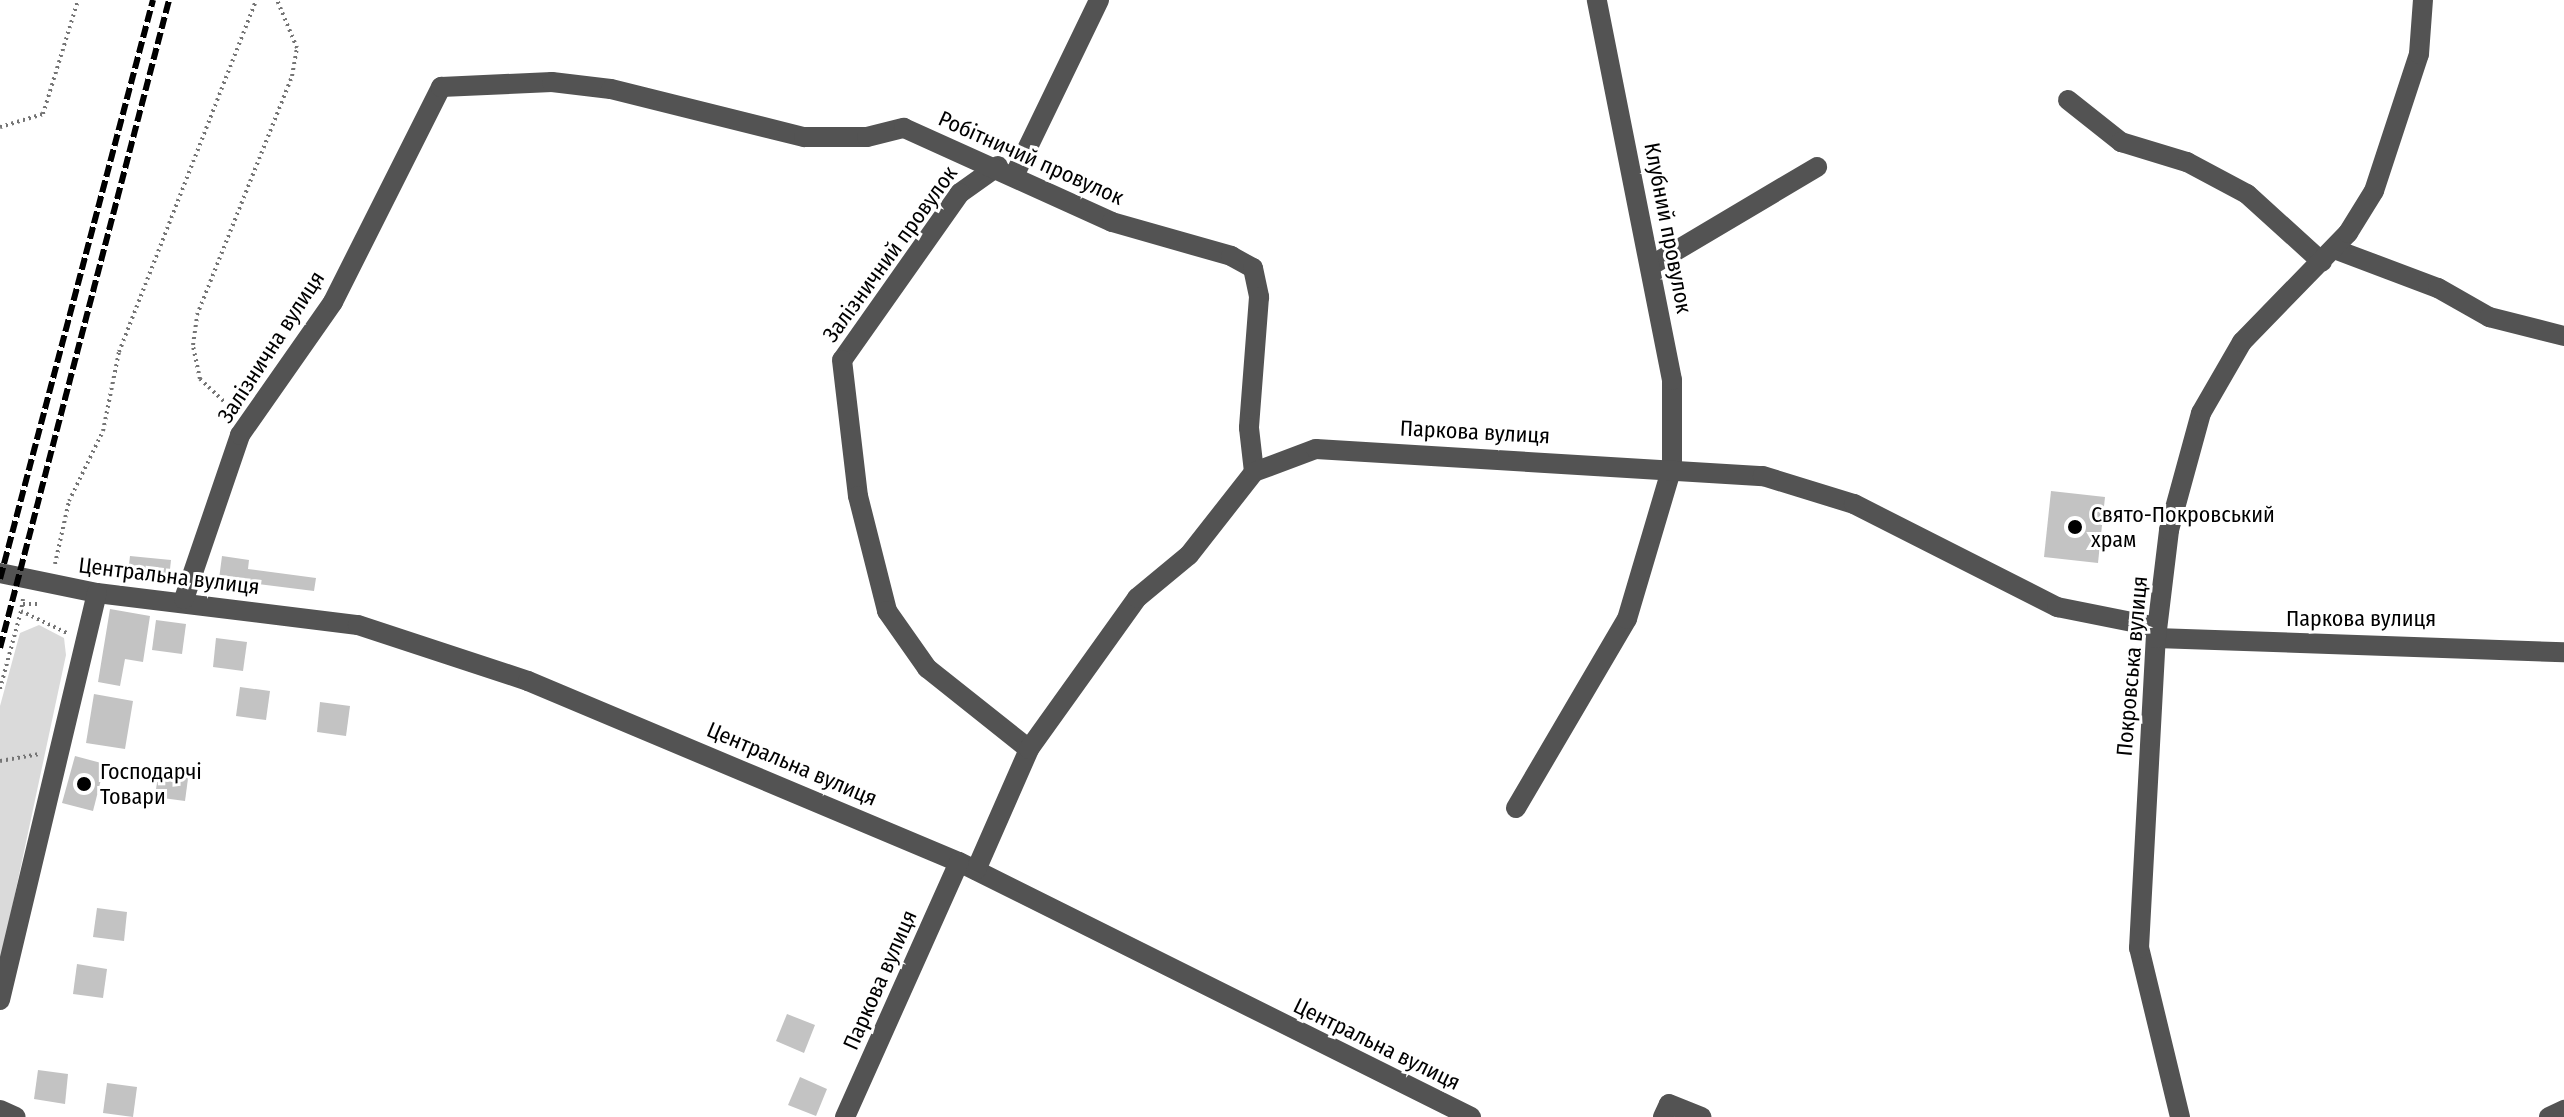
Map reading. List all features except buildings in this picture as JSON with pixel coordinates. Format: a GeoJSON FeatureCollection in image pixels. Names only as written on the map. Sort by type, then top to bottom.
{"type":"FeatureCollection","features":[{"type":"Feature","properties":{"kind":"street"},"geometry":{"type":"LineString","coordinates":[[1006,170],[1099,0]]}},
{"type":"Feature","properties":{"kind":"street","name":"Клубний провулок"},"geometry":{"type":"LineString","coordinates":[[1516,808],[1627,619],[1672,467],[1672,380],[1652,265],[1597,0]]}},
{"type":"Feature","properties":{"kind":"street","name":"Покровська вулиця"},"geometry":{"type":"LineString","coordinates":[[2180,1117],[2139,948],[2156,632],[2169,530],[2201,413],[2242,342],[2328,256],[2390,152],[2419,54],[2423,0]]}},
{"type":"Feature","properties":{"kind":"street","name":"Робітничий провулок"},"geometry":{"type":"LineString","coordinates":[[441,87],[537,82],[611,89],[804,137],[867,137],[904,128],[1006,170],[1112,222],[1201,245],[1253,268],[1259,297],[1249,428],[1254,472]]}},
{"type":"Feature","properties":{"kind":"street","name":"Залізнична вулиця"},"geometry":{"type":"LineString","coordinates":[[184,599],[240,435],[333,302],[441,87]]}},
{"type":"Feature","properties":{"kind":"street"},"geometry":{"type":"LineString","coordinates":[[2068,100],[2121,142],[2187,162],[2247,194],[2328,256],[2438,288],[2489,317],[2564,336]]}},
{"type":"Feature","properties":{"kind":"street"},"geometry":{"type":"LineString","coordinates":[[1652,265],[1817,167]]}},
{"type":"Feature","properties":{"kind":"street","name":"Залізничний провулок"},"geometry":{"type":"LineString","coordinates":[[1006,170],[960,193],[842,360],[858,496],[887,611],[927,668],[1029,749]]}},
{"type":"Feature","properties":{"kind":"street","name":"Паркова вулиця"},"geometry":{"type":"LineString","coordinates":[[845,1117],[1029,749],[1137,598],[1189,555],[1254,472],[1316,449],[1672,467],[1763,476],[1854,504],[2057,607],[2156,632],[2564,652]]}},
{"type":"Feature","properties":{"kind":"street","name":"Центральна вулиця"},"geometry":{"type":"LineString","coordinates":[[0,573],[49,595],[97,593],[184,599],[358,625],[528,681],[968,866],[1471,1117]]}},
{"type":"Feature","properties":{"kind":"street"},"geometry":{"type":"LineString","coordinates":[[0,1000],[53,755],[97,593]]}},
{"type":"Feature","properties":{"kind":"street"},"geometry":{"type":"LineString","coordinates":[[1663,1117],[1669,1104],[1702,1117]]}},
{"type":"Feature","properties":{"kind":"street"},"geometry":{"type":"LineString","coordinates":[[0,1110],[16,1117]]}},
{"type":"Feature","properties":{"kind":"street"},"geometry":{"type":"LineString","coordinates":[[2549,1117],[2564,1110]]}},
{"type":"Feature","properties":{"kind":"path"},"geometry":{"type":"LineString","coordinates":[[0,127],[43,114],[78,0]]}},
{"type":"Feature","properties":{"kind":"path"},"geometry":{"type":"LineString","coordinates":[[23,604],[49,595],[69,501],[103,431],[119,352],[256,0]]}},
{"type":"Feature","properties":{"kind":"path"},"geometry":{"type":"LineString","coordinates":[[240,435],[232,408],[200,379],[193,345],[197,315],[292,76],[297,48],[277,0]]}},
{"type":"Feature","properties":{"kind":"path"},"geometry":{"type":"LineString","coordinates":[[14,596],[23,604]]}},
{"type":"Feature","properties":{"kind":"path"},"geometry":{"type":"LineString","coordinates":[[0,689],[23,604]]}},
{"type":"Feature","properties":{"kind":"path"},"geometry":{"type":"LineString","coordinates":[[21,611],[84,639]]}},
{"type":"Feature","properties":{"kind":"path"},"geometry":{"type":"LineString","coordinates":[[0,761],[10,754],[53,755]]}},
{"type":"Feature","properties":{"kind":"shaded area"},"geometry":{"type":"Polygon","coordinates":[[[39,625],[64,638],[66,655],[0,964],[0,706],[20,633],[39,625]]]}},
{"type":"Feature","properties":{"kind":"railway"},"geometry":{"type":"LineString","coordinates":[[0,579],[153,0]]}},
{"type":"Feature","properties":{"kind":"railway"},"geometry":{"type":"LineString","coordinates":[[0,648],[169,0]]}},
{"type":"Feature","properties":{"kind":"place","name":"Свято-Покровський храм"},"geometry":{"type":"Point","coordinates":[2075,527]}},
{"type":"Feature","properties":{"kind":"place","name":"Господарчі Товари"},"geometry":{"type":"Point","coordinates":[84,784]}}]}
